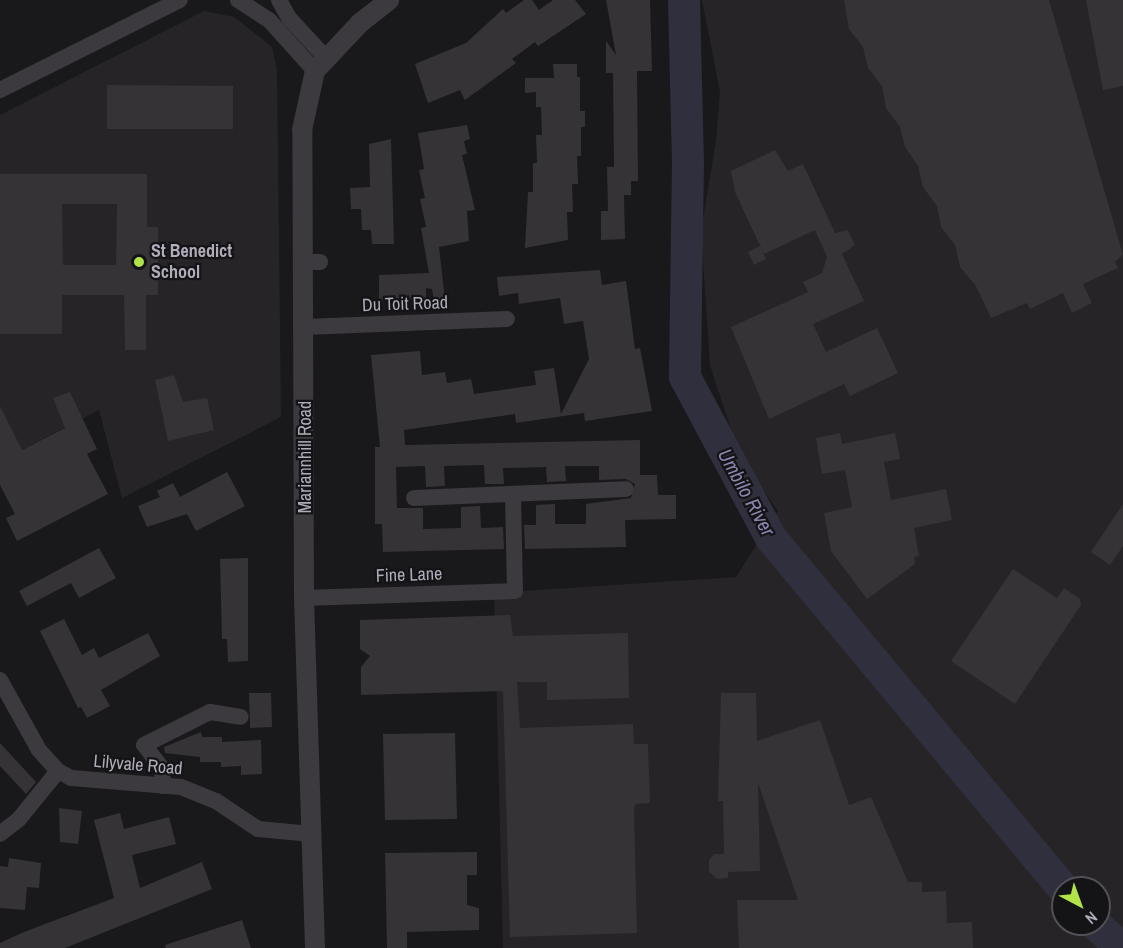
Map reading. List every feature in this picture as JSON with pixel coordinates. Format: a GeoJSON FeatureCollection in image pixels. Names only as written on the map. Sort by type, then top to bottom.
{"type":"FeatureCollection","features":[{"type":"Feature","properties":{"kind":"street"},"geometry":{"type":"LineString","coordinates":[[0,90],[180,0]]}},
{"type":"Feature","properties":{"kind":"street"},"geometry":{"type":"LineString","coordinates":[[238,0],[270,21],[320,64]]}},
{"type":"Feature","properties":{"kind":"street"},"geometry":{"type":"LineString","coordinates":[[279,0],[320,64]]}},
{"type":"Feature","properties":{"kind":"street"},"geometry":{"type":"LineString","coordinates":[[320,64],[389,0]]}},
{"type":"Feature","properties":{"kind":"street","name":"Mariannhill Road"},"geometry":{"type":"LineString","coordinates":[[315,948],[304,598],[305,327],[312,262],[302,130],[320,64]]}},
{"type":"Feature","properties":{"kind":"street","name":"Du Toit Road"},"geometry":{"type":"LineString","coordinates":[[305,327],[507,320]]}},
{"type":"Feature","properties":{"kind":"street"},"geometry":{"type":"LineString","coordinates":[[414,498],[626,489]]}},
{"type":"Feature","properties":{"kind":"street","name":"Fine Lane"},"geometry":{"type":"LineString","coordinates":[[304,598],[515,591],[513,495]]}},
{"type":"Feature","properties":{"kind":"street"},"geometry":{"type":"LineString","coordinates":[[0,680],[39,750],[58,771],[19,819],[0,834]]}},
{"type":"Feature","properties":{"kind":"street"},"geometry":{"type":"LineString","coordinates":[[163,786],[162,768],[144,745],[210,712],[241,717]]}},
{"type":"Feature","properties":{"kind":"street","name":"Lilyvale Road"},"geometry":{"type":"LineString","coordinates":[[58,771],[90,781],[163,786],[196,791],[258,829],[312,834]]}},
{"type":"Feature","properties":{"kind":"shaded area"},"geometry":{"type":"Polygon","coordinates":[[[702,0],[1123,0],[1123,948],[503,948],[494,593],[736,577],[778,511],[740,457],[710,365],[701,231],[716,141],[720,92],[702,0]]]}},
{"type":"Feature","properties":{"kind":"shaded area","name":"St Benedict School"},"geometry":{"type":"Polygon","coordinates":[[[204,11],[234,17],[272,47],[277,70],[281,417],[122,498],[99,410],[0,461],[0,115],[204,11]]]}},
{"type":"Feature","properties":{"kind":"building"},"geometry":{"type":"Polygon","coordinates":[[[524,0],[532,0],[539,10],[553,0],[575,0],[586,14],[538,46],[535,42],[512,59],[516,63],[465,100],[460,90],[428,103],[415,64],[466,43],[503,9],[506,13],[524,0]]]}},
{"type":"Feature","properties":{"kind":"building"},"geometry":{"type":"Polygon","coordinates":[[[606,0],[650,0],[652,71],[637,71],[638,181],[631,181],[631,195],[624,195],[625,239],[601,240],[601,211],[608,211],[607,167],[614,167],[613,73],[606,73],[606,41],[616,55],[606,0]]]}},
{"type":"Feature","properties":{"kind":"building"},"geometry":{"type":"Polygon","coordinates":[[[844,0],[1049,0],[1123,255],[1115,262],[1118,268],[1083,284],[1092,303],[1072,313],[1063,293],[1030,309],[1027,303],[991,318],[976,286],[960,267],[955,245],[941,227],[937,206],[923,187],[918,166],[905,147],[900,127],[886,108],[882,86],[868,68],[863,47],[849,29],[844,0]]]}},
{"type":"Feature","properties":{"kind":"building"},"geometry":{"type":"Polygon","coordinates":[[[1086,0],[1123,0],[1123,86],[1103,90],[1086,0]]]}},
{"type":"Feature","properties":{"kind":"building"},"geometry":{"type":"Polygon","coordinates":[[[553,64],[577,64],[577,77],[580,77],[580,111],[585,111],[585,127],[581,127],[581,156],[577,156],[578,184],[572,184],[573,212],[567,212],[568,240],[525,248],[528,192],[533,192],[533,163],[537,163],[536,135],[542,135],[541,107],[536,107],[536,92],[525,93],[525,78],[554,78],[553,64]]]}},
{"type":"Feature","properties":{"kind":"building"},"geometry":{"type":"Polygon","coordinates":[[[107,85],[233,86],[233,129],[107,129],[107,85]]]}},
{"type":"Feature","properties":{"kind":"building"},"geometry":{"type":"Polygon","coordinates":[[[467,125],[470,139],[464,141],[467,154],[462,155],[475,210],[467,211],[469,241],[439,247],[445,300],[434,301],[432,289],[426,288],[426,299],[379,302],[379,275],[429,273],[421,228],[426,227],[420,199],[425,198],[419,170],[424,169],[418,133],[467,125]]]}},
{"type":"Feature","properties":{"kind":"building"},"geometry":{"type":"Polygon","coordinates":[[[391,139],[394,244],[372,244],[371,230],[362,230],[361,209],[351,209],[350,188],[370,187],[369,144],[391,139]]]}},
{"type":"Feature","properties":{"kind":"building"},"geometry":{"type":"Polygon","coordinates":[[[775,150],[788,171],[803,164],[835,233],[848,230],[855,245],[842,254],[864,301],[813,324],[826,352],[877,328],[898,373],[850,396],[844,384],[769,419],[731,327],[808,292],[803,282],[822,273],[827,257],[815,230],[764,254],[735,192],[731,171],[775,150]]]}},
{"type":"Feature","properties":{"kind":"building"},"geometry":{"type":"Polygon","coordinates":[[[0,174],[147,174],[147,227],[158,227],[158,295],[146,295],[146,350],[125,350],[124,295],[62,295],[62,334],[0,334],[0,174]],[[62,204],[63,265],[116,265],[117,204],[62,204]]]}},
{"type":"Feature","properties":{"kind":"building"},"geometry":{"type":"Polygon","coordinates":[[[760,246],[766,259],[754,265],[748,252],[760,246]]]}},
{"type":"Feature","properties":{"kind":"building"},"geometry":{"type":"Polygon","coordinates":[[[600,270],[602,285],[626,281],[635,349],[640,348],[652,411],[585,421],[584,413],[516,423],[515,414],[404,430],[405,445],[640,440],[640,475],[657,475],[658,495],[676,495],[676,519],[625,520],[626,547],[525,549],[524,525],[536,525],[536,505],[555,504],[555,524],[586,524],[586,504],[631,498],[635,484],[626,479],[599,480],[599,466],[565,466],[566,481],[547,482],[546,467],[503,468],[504,484],[485,484],[484,465],[444,466],[445,486],[426,487],[425,466],[396,467],[397,508],[423,508],[423,529],[461,528],[461,507],[480,506],[481,528],[503,527],[504,549],[383,552],[382,524],[375,524],[375,447],[380,447],[371,355],[420,351],[422,375],[445,372],[447,383],[471,379],[474,394],[536,385],[534,371],[554,368],[561,414],[589,359],[583,321],[564,324],[560,298],[519,304],[518,293],[499,296],[497,277],[600,270]]]}},
{"type":"Feature","properties":{"kind":"building"},"geometry":{"type":"Polygon","coordinates":[[[174,375],[183,402],[207,398],[214,430],[168,441],[155,380],[174,375]]]}},
{"type":"Feature","properties":{"kind":"building"},"geometry":{"type":"Polygon","coordinates":[[[70,392],[97,449],[87,454],[108,494],[17,541],[6,518],[15,514],[0,485],[0,406],[22,450],[65,428],[53,398],[70,392]]]}},
{"type":"Feature","properties":{"kind":"building"},"geometry":{"type":"Polygon","coordinates":[[[840,433],[842,444],[895,433],[900,459],[884,462],[891,500],[946,489],[952,520],[914,528],[919,556],[914,557],[915,564],[867,599],[831,551],[824,513],[852,507],[845,470],[822,474],[816,438],[840,433]]]}},
{"type":"Feature","properties":{"kind":"building"},"geometry":{"type":"Polygon","coordinates":[[[227,472],[245,506],[196,531],[187,514],[147,527],[138,506],[160,497],[157,491],[173,483],[180,497],[227,472]]]}},
{"type":"Feature","properties":{"kind":"building"},"geometry":{"type":"Polygon","coordinates":[[[1123,504],[1123,546],[1110,565],[1091,552],[1123,504]]]}},
{"type":"Feature","properties":{"kind":"building"},"geometry":{"type":"Polygon","coordinates":[[[99,548],[116,578],[79,598],[71,583],[27,606],[19,591],[99,548]]]}},
{"type":"Feature","properties":{"kind":"building"},"geometry":{"type":"Polygon","coordinates":[[[248,558],[248,661],[228,662],[227,639],[222,639],[220,559],[248,558]]]}},
{"type":"Feature","properties":{"kind":"building"},"geometry":{"type":"Polygon","coordinates":[[[1013,569],[1057,598],[1064,588],[1080,599],[1081,605],[1015,704],[951,661],[1013,569]]]}},
{"type":"Feature","properties":{"kind":"building"},"geometry":{"type":"Polygon","coordinates":[[[510,615],[513,636],[628,633],[629,698],[547,700],[547,682],[517,682],[520,728],[633,724],[634,744],[648,744],[650,803],[635,804],[634,811],[637,933],[510,937],[503,691],[361,695],[361,667],[370,656],[360,649],[360,620],[510,615]]]}},
{"type":"Feature","properties":{"kind":"building"},"geometry":{"type":"Polygon","coordinates":[[[64,619],[82,655],[94,648],[99,658],[148,633],[160,656],[101,690],[110,706],[87,718],[81,707],[78,708],[40,631],[64,619]]]}},
{"type":"Feature","properties":{"kind":"building"},"geometry":{"type":"Polygon","coordinates":[[[249,693],[271,693],[272,727],[250,728],[249,693]]]}},
{"type":"Feature","properties":{"kind":"building"},"geometry":{"type":"Polygon","coordinates":[[[721,693],[756,693],[757,741],[820,720],[849,805],[871,797],[908,882],[922,882],[922,892],[946,891],[947,923],[972,922],[973,948],[739,948],[737,900],[798,900],[758,783],[760,871],[728,872],[728,878],[717,879],[709,872],[709,860],[714,854],[724,854],[723,801],[718,801],[721,693]]]}},
{"type":"Feature","properties":{"kind":"building"},"geometry":{"type":"Polygon","coordinates":[[[201,732],[202,737],[222,737],[222,742],[261,740],[262,774],[241,775],[241,766],[221,767],[221,762],[200,762],[200,757],[165,753],[164,747],[201,732]]]}},
{"type":"Feature","properties":{"kind":"building"},"geometry":{"type":"Polygon","coordinates":[[[455,733],[457,819],[385,820],[383,734],[455,733]]]}},
{"type":"Feature","properties":{"kind":"building"},"geometry":{"type":"Polygon","coordinates":[[[0,743],[36,782],[26,794],[0,766],[0,743]]]}},
{"type":"Feature","properties":{"kind":"building"},"geometry":{"type":"Polygon","coordinates":[[[59,808],[82,811],[78,844],[60,842],[59,808]]]}},
{"type":"Feature","properties":{"kind":"building"},"geometry":{"type":"Polygon","coordinates":[[[120,813],[124,829],[169,817],[176,844],[132,855],[140,888],[202,862],[212,889],[65,948],[0,948],[0,943],[24,932],[114,898],[94,820],[120,813]]]}},
{"type":"Feature","properties":{"kind":"building"},"geometry":{"type":"Polygon","coordinates":[[[477,852],[477,875],[467,875],[467,905],[479,908],[479,930],[407,932],[407,948],[387,948],[385,853],[477,852]]]}},
{"type":"Feature","properties":{"kind":"building"},"geometry":{"type":"Polygon","coordinates":[[[9,858],[41,863],[39,888],[27,887],[25,910],[0,908],[0,866],[8,867],[9,858]]]}},
{"type":"Feature","properties":{"kind":"building"},"geometry":{"type":"Polygon","coordinates":[[[242,920],[251,948],[166,948],[165,945],[242,920]]]}},
{"type":"Feature","properties":{"kind":"waterway","name":"Umbilo River"},"geometry":{"type":"LineString","coordinates":[[684,0],[688,160],[685,377],[771,538],[1053,876]]}},
{"type":"Feature","properties":{"kind":"waterway","name":"Umbilo River"},"geometry":{"type":"LineString","coordinates":[[1108,936],[1122,948]]}},
{"type":"Feature","properties":{"kind":"place","name":"St Benedict School"},"geometry":{"type":"Point","coordinates":[139,262]}}]}
